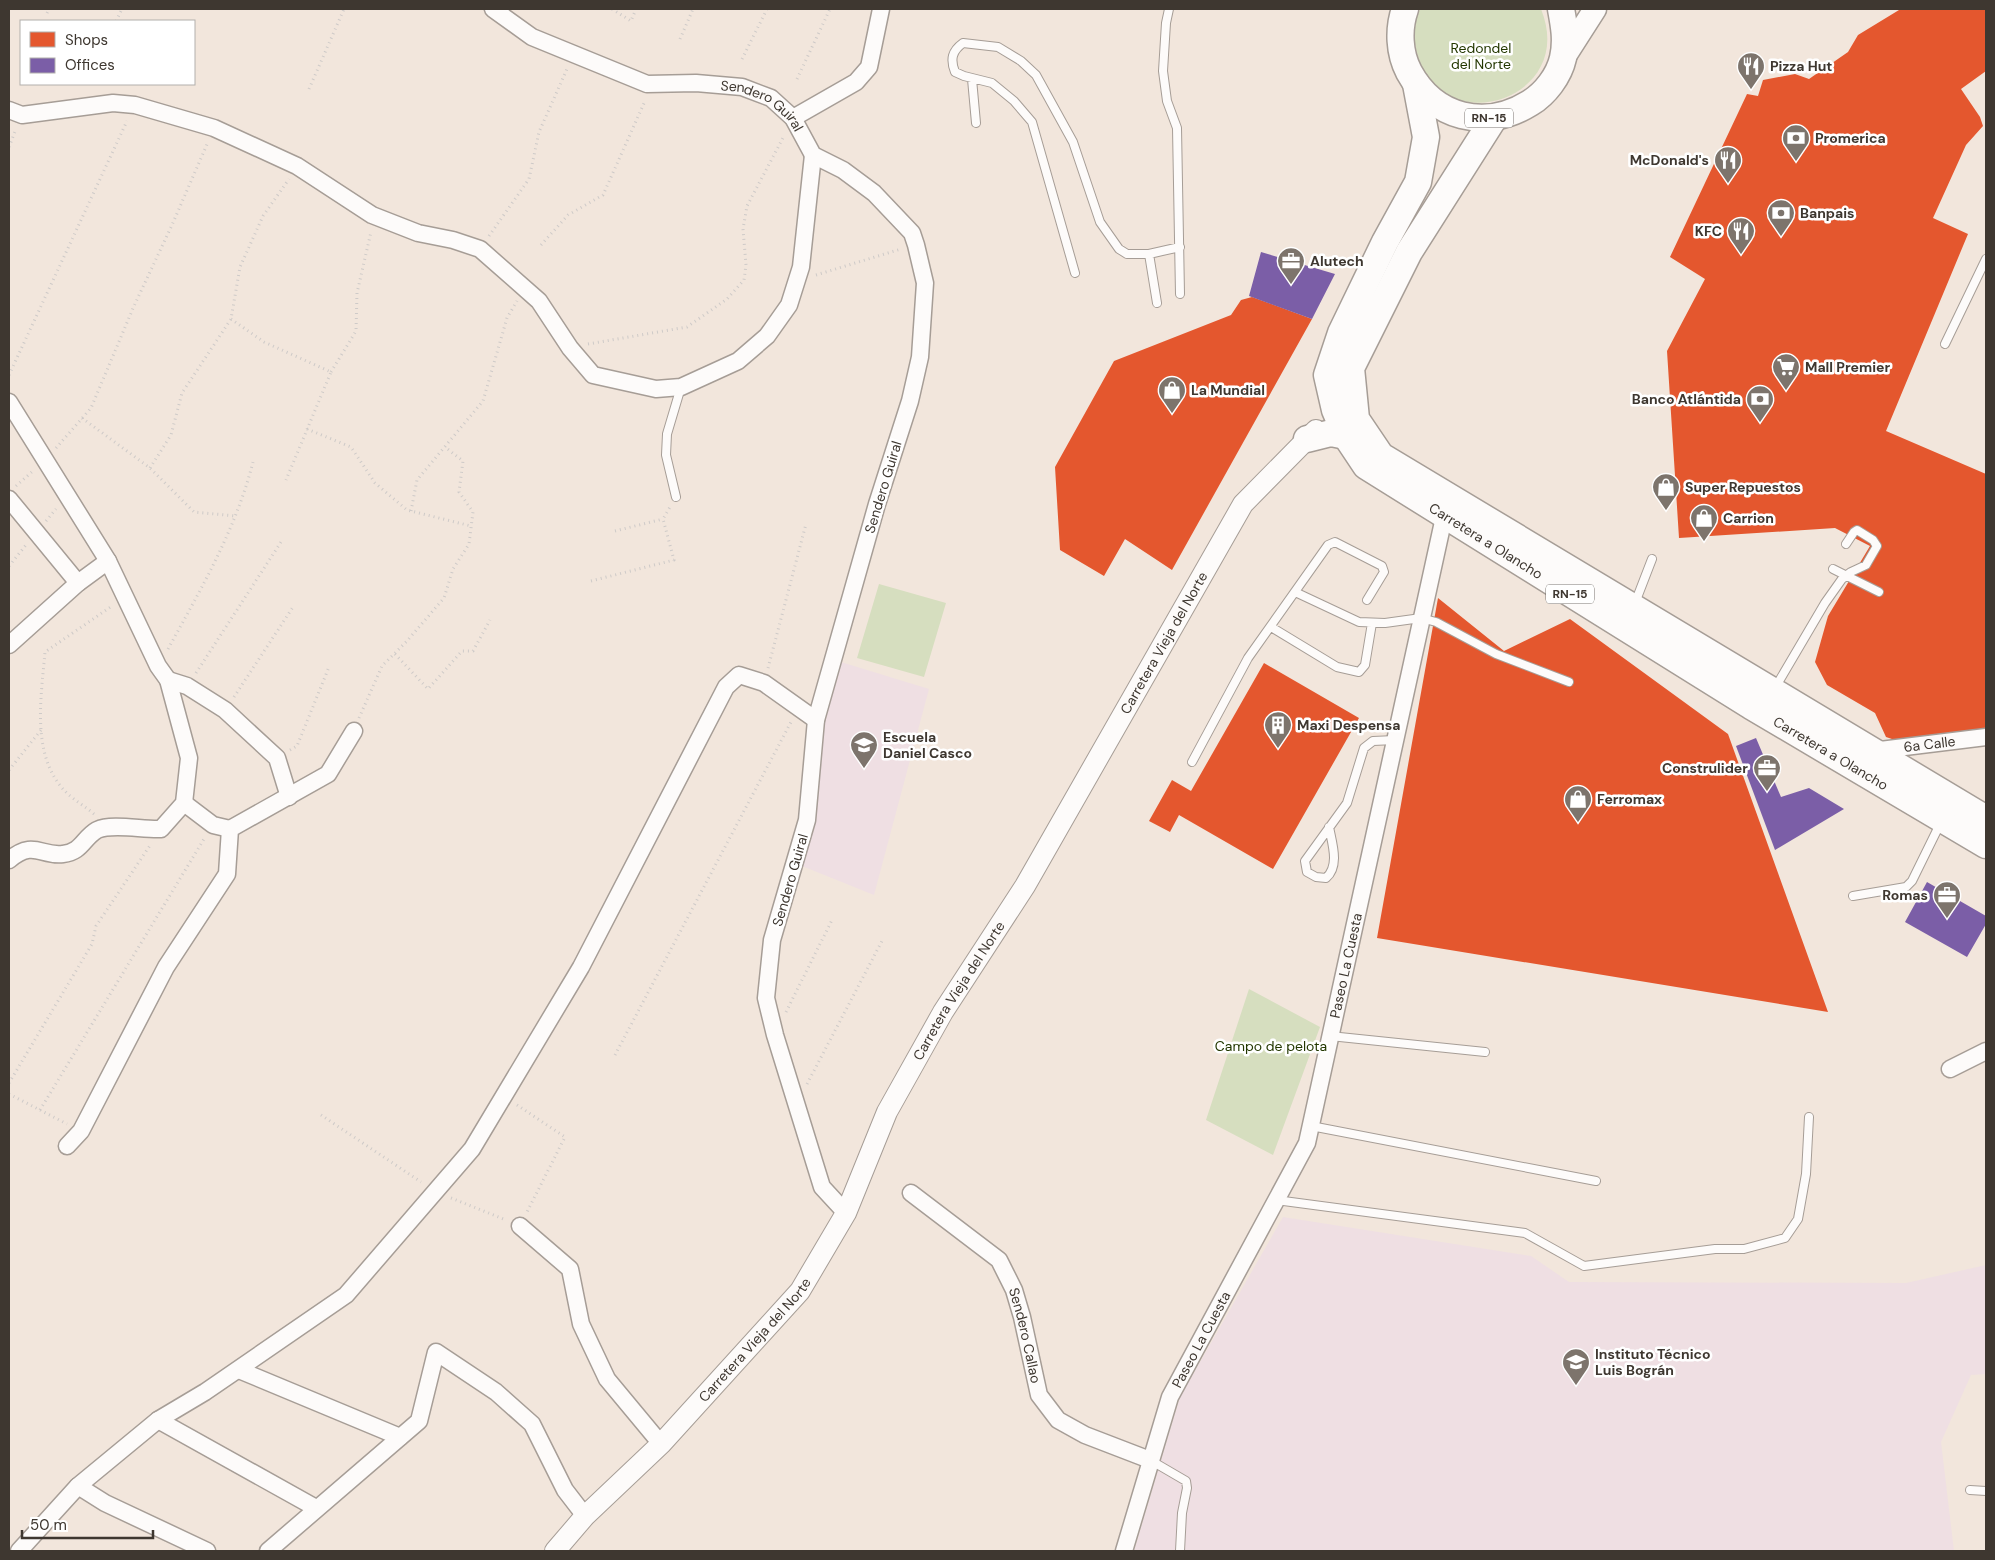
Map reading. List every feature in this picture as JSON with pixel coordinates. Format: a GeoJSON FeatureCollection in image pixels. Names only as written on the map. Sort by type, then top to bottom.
{"type":"FeatureCollection","features":[{"type":"Feature","properties":{"kind":"main road","name":"RN-15"},"geometry":{"type":"LineString","coordinates":[[1388,9],[1406,65],[1416,84],[1432,100],[1451,112],[1472,118],[1494,118],[1516,112],[1540,95],[1553,81],[1563,59],[1566,34],[1561,9]]}},
{"type":"Feature","properties":{"kind":"main road","name":"RN-15"},"geometry":{"type":"LineString","coordinates":[[1400,42],[1405,9]]}},
{"type":"Feature","properties":{"kind":"main road"},"geometry":{"type":"LineString","coordinates":[[1563,59],[1595,9]]}},
{"type":"Feature","properties":{"kind":"main road","name":"Carretera a Olancho"},"geometry":{"type":"LineString","coordinates":[[1416,84],[1426,137],[1418,182],[1385,242],[1341,333],[1327,375],[1336,410],[1346,436],[1366,466],[1446,506],[1633,607],[1986,819]]}},
{"type":"Feature","properties":{"kind":"main road","name":"Carretera a Olancho"},"geometry":{"type":"LineString","coordinates":[[1494,118],[1409,252],[1351,368],[1356,419],[1381,456],[1446,506],[1750,706],[1986,845]]}},
{"type":"Feature","properties":{"kind":"main road"},"geometry":{"type":"LineString","coordinates":[[1307,439],[1330,433],[1346,436]]}},
{"type":"Feature","properties":{"kind":"street","name":"Sendero Guiral"},"geometry":{"type":"LineString","coordinates":[[493,9],[532,37],[647,84],[696,83],[742,87],[771,98],[793,118],[813,155],[843,170],[874,193],[912,233],[916,245],[925,283],[920,357],[910,401],[877,504],[816,720],[807,820],[772,940],[766,998],[774,1035],[822,1187],[846,1213]]}},
{"type":"Feature","properties":{"kind":"street"},"geometry":{"type":"LineString","coordinates":[[793,118],[856,82],[869,67],[881,9]]}},
{"type":"Feature","properties":{"kind":"street"},"geometry":{"type":"LineString","coordinates":[[9,110],[22,115],[113,103],[135,104],[214,128],[297,166],[372,215],[418,232],[453,240],[480,249],[539,301],[570,348],[593,375],[656,389],[681,387],[738,361],[767,336],[789,305],[801,267],[813,155]]}},
{"type":"Feature","properties":{"kind":"street"},"geometry":{"type":"LineString","coordinates":[[9,402],[108,561],[126,596],[158,666],[168,680],[189,758],[184,803],[161,829],[141,830],[111,826],[95,831],[83,845],[73,852],[61,854],[44,850],[26,850],[18,852],[9,860]]}},
{"type":"Feature","properties":{"kind":"street","name":"Carretera Vieja del Norte"},"geometry":{"type":"LineString","coordinates":[[555,1551],[585,1516],[661,1444],[800,1291],[846,1213],[887,1112],[943,1012],[1024,886],[1243,504],[1336,410]]}},
{"type":"Feature","properties":{"kind":"street"},"geometry":{"type":"LineString","coordinates":[[9,499],[78,583]]}},
{"type":"Feature","properties":{"kind":"street","name":"Paseo La Cuesta"},"geometry":{"type":"LineString","coordinates":[[1124,1551],[1170,1397],[1307,1143],[1446,506]]}},
{"type":"Feature","properties":{"kind":"street"},"geometry":{"type":"LineString","coordinates":[[9,645],[78,583],[108,561]]}},
{"type":"Feature","properties":{"kind":"street"},"geometry":{"type":"LineString","coordinates":[[19,1551],[78,1486],[158,1420],[206,1392],[346,1295],[472,1149],[581,967],[726,687],[739,676],[764,683],[816,720]]}},
{"type":"Feature","properties":{"kind":"street"},"geometry":{"type":"LineString","coordinates":[[168,680],[187,686],[225,710],[277,758],[289,797]]}},
{"type":"Feature","properties":{"kind":"street"},"geometry":{"type":"LineString","coordinates":[[184,803],[213,825],[230,829],[328,774],[354,731]]}},
{"type":"Feature","properties":{"kind":"street","name":"6a Calle"},"geometry":{"type":"LineString","coordinates":[[1872,751],[1986,737]]}},
{"type":"Feature","properties":{"kind":"street"},"geometry":{"type":"LineString","coordinates":[[66,1146],[81,1130],[166,967],[227,874],[230,829]]}},
{"type":"Feature","properties":{"kind":"street"},"geometry":{"type":"LineString","coordinates":[[1950,1069],[1986,1051]]}},
{"type":"Feature","properties":{"kind":"street","name":"Sendero Callao"},"geometry":{"type":"LineString","coordinates":[[911,1193],[999,1260],[1014,1290],[1039,1395],[1058,1420],[1085,1435],[1150,1460]]}},
{"type":"Feature","properties":{"kind":"street"},"geometry":{"type":"LineString","coordinates":[[520,1226],[570,1269],[581,1324],[607,1379],[661,1444]]}},
{"type":"Feature","properties":{"kind":"street"},"geometry":{"type":"LineString","coordinates":[[268,1551],[316,1508],[419,1422],[436,1352],[496,1392],[532,1424],[565,1490],[585,1516]]}},
{"type":"Feature","properties":{"kind":"street"},"geometry":{"type":"LineString","coordinates":[[239,1370],[400,1437]]}},
{"type":"Feature","properties":{"kind":"street"},"geometry":{"type":"LineString","coordinates":[[158,1420],[316,1508]]}},
{"type":"Feature","properties":{"kind":"street"},"geometry":{"type":"LineString","coordinates":[[78,1486],[105,1503],[206,1551]]}},
{"type":"Feature","properties":{"kind":"lane"},"geometry":{"type":"LineString","coordinates":[[1169,9],[1166,23],[1163,71],[1167,101],[1177,128],[1180,294]]}},
{"type":"Feature","properties":{"kind":"lane"},"geometry":{"type":"LineString","coordinates":[[1075,273],[1032,122],[1014,101],[992,83],[972,79],[955,72],[952,59],[954,50],[963,44],[971,42],[998,47],[1031,69],[1073,142],[1105,232],[1119,249],[1127,254],[1149,254],[1180,247]]}},
{"type":"Feature","properties":{"kind":"lane"},"geometry":{"type":"LineString","coordinates":[[972,79],[976,124]]}},
{"type":"Feature","properties":{"kind":"lane"},"geometry":{"type":"LineString","coordinates":[[1149,254],[1157,303]]}},
{"type":"Feature","properties":{"kind":"lane"},"geometry":{"type":"LineString","coordinates":[[1945,344],[1986,259]]}},
{"type":"Feature","properties":{"kind":"lane"},"geometry":{"type":"LineString","coordinates":[[676,497],[666,455],[667,434],[681,387]]}},
{"type":"Feature","properties":{"kind":"lane"},"geometry":{"type":"LineString","coordinates":[[1774,690],[1825,603],[1846,576],[1866,564],[1877,546],[1873,540],[1858,530],[1854,532],[1846,544]]}},
{"type":"Feature","properties":{"kind":"lane"},"geometry":{"type":"LineString","coordinates":[[1192,762],[1248,658],[1328,545],[1335,542],[1382,566],[1384,572],[1367,600]]}},
{"type":"Feature","properties":{"kind":"lane"},"geometry":{"type":"LineString","coordinates":[[1633,607],[1652,559]]}},
{"type":"Feature","properties":{"kind":"lane"},"geometry":{"type":"LineString","coordinates":[[1833,569],[1879,592]]}},
{"type":"Feature","properties":{"kind":"lane"},"geometry":{"type":"LineString","coordinates":[[1295,592],[1359,622],[1372,623],[1421,618],[1436,622],[1496,654],[1569,682]]}},
{"type":"Feature","properties":{"kind":"lane"},"geometry":{"type":"LineString","coordinates":[[1271,627],[1337,667],[1359,672],[1365,665],[1372,623]]}},
{"type":"Feature","properties":{"kind":"lane"},"geometry":{"type":"LineString","coordinates":[[1329,827],[1334,858],[1332,873],[1326,878],[1316,877],[1307,872],[1306,861],[1329,827],[1347,803],[1364,748],[1373,741],[1395,740]]}},
{"type":"Feature","properties":{"kind":"lane"},"geometry":{"type":"LineString","coordinates":[[1853,896],[1906,887],[1912,882],[1942,819]]}},
{"type":"Feature","properties":{"kind":"lane"},"geometry":{"type":"LineString","coordinates":[[1330,1036],[1485,1052]]}},
{"type":"Feature","properties":{"kind":"lane"},"geometry":{"type":"LineString","coordinates":[[1276,1200],[1525,1233],[1584,1266],[1715,1249],[1744,1249],[1785,1238],[1798,1220],[1806,1174],[1809,1117]]}},
{"type":"Feature","properties":{"kind":"lane"},"geometry":{"type":"LineString","coordinates":[[1311,1126],[1596,1180]]}},
{"type":"Feature","properties":{"kind":"lane"},"geometry":{"type":"LineString","coordinates":[[1150,1460],[1186,1481],[1187,1488],[1182,1513],[1180,1551]]}},
{"type":"Feature","properties":{"kind":"lane"},"geometry":{"type":"LineString","coordinates":[[1970,1490],[1986,1491]]}},
{"type":"Feature","properties":{"kind":"path"},"geometry":{"type":"LineString","coordinates":[[309,89],[344,9]]}},
{"type":"Feature","properties":{"kind":"path"},"geometry":{"type":"LineString","coordinates":[[612,9],[631,21],[636,9]]}},
{"type":"Feature","properties":{"kind":"path"},"geometry":{"type":"LineString","coordinates":[[680,39],[693,9]]}},
{"type":"Feature","properties":{"kind":"path"},"geometry":{"type":"LineString","coordinates":[[742,59],[767,9]]}},
{"type":"Feature","properties":{"kind":"path"},"geometry":{"type":"LineString","coordinates":[[797,79],[830,9]]}},
{"type":"Feature","properties":{"kind":"path"},"geometry":{"type":"LineString","coordinates":[[480,249],[529,179],[539,132],[573,55]]}},
{"type":"Feature","properties":{"kind":"path"},"geometry":{"type":"LineString","coordinates":[[541,245],[568,215],[603,195],[652,84]]}},
{"type":"Feature","properties":{"kind":"path"},"geometry":{"type":"LineString","coordinates":[[9,375],[135,104]]}},
{"type":"Feature","properties":{"kind":"path"},"geometry":{"type":"LineString","coordinates":[[570,348],[687,327],[727,298],[744,280],[746,265],[743,229],[747,206],[793,118]]}},
{"type":"Feature","properties":{"kind":"path"},"geometry":{"type":"LineString","coordinates":[[9,492],[46,460],[91,408],[134,306],[214,128]]}},
{"type":"Feature","properties":{"kind":"path"},"geometry":{"type":"LineString","coordinates":[[150,468],[171,434],[182,393],[231,320],[240,267],[264,216],[297,166]]}},
{"type":"Feature","properties":{"kind":"path"},"geometry":{"type":"LineString","coordinates":[[286,480],[331,372],[356,331],[357,293],[369,244],[372,215]]}},
{"type":"Feature","properties":{"kind":"path"},"geometry":{"type":"LineString","coordinates":[[796,282],[855,262],[916,245]]}},
{"type":"Feature","properties":{"kind":"path"},"geometry":{"type":"LineString","coordinates":[[411,511],[417,480],[483,401],[507,318],[525,288]]}},
{"type":"Feature","properties":{"kind":"path"},"geometry":{"type":"LineString","coordinates":[[231,320],[264,342],[331,372]]}},
{"type":"Feature","properties":{"kind":"path"},"geometry":{"type":"LineString","coordinates":[[82,418],[150,468],[194,512],[235,516]]}},
{"type":"Feature","properties":{"kind":"path"},"geometry":{"type":"LineString","coordinates":[[307,429],[351,446],[375,483],[407,510],[471,526]]}},
{"type":"Feature","properties":{"kind":"path"},"geometry":{"type":"LineString","coordinates":[[354,731],[382,666],[395,654],[444,598],[453,569],[469,544],[473,512],[459,492],[463,461],[445,447]]}},
{"type":"Feature","properties":{"kind":"path"},"geometry":{"type":"LineString","coordinates":[[158,666],[212,571],[245,494],[253,462]]}},
{"type":"Feature","properties":{"kind":"path"},"geometry":{"type":"LineString","coordinates":[[615,532],[663,519],[676,497]]}},
{"type":"Feature","properties":{"kind":"path"},"geometry":{"type":"LineString","coordinates":[[591,581],[674,560],[663,519]]}},
{"type":"Feature","properties":{"kind":"path"},"geometry":{"type":"LineString","coordinates":[[764,683],[806,524]]}},
{"type":"Feature","properties":{"kind":"path"},"geometry":{"type":"LineString","coordinates":[[187,686],[281,542]]}},
{"type":"Feature","properties":{"kind":"path"},"geometry":{"type":"LineString","coordinates":[[111,826],[68,794],[46,761],[40,717],[45,652],[126,596]]}},
{"type":"Feature","properties":{"kind":"path"},"geometry":{"type":"LineString","coordinates":[[225,710],[292,607]]}},
{"type":"Feature","properties":{"kind":"path"},"geometry":{"type":"LineString","coordinates":[[395,654],[428,689],[462,651],[473,651],[490,620]]}},
{"type":"Feature","properties":{"kind":"path"},"geometry":{"type":"LineString","coordinates":[[277,758],[297,746],[329,667]]}},
{"type":"Feature","properties":{"kind":"path"},"geometry":{"type":"LineString","coordinates":[[615,1055],[798,708]]}},
{"type":"Feature","properties":{"kind":"path"},"geometry":{"type":"LineString","coordinates":[[9,770],[41,730]]}},
{"type":"Feature","properties":{"kind":"path"},"geometry":{"type":"LineString","coordinates":[[40,1110],[213,825]]}},
{"type":"Feature","properties":{"kind":"path"},"geometry":{"type":"LineString","coordinates":[[9,1083],[92,944],[96,926],[161,829]]}},
{"type":"Feature","properties":{"kind":"path"},"geometry":{"type":"LineString","coordinates":[[774,1035],[832,920]]}},
{"type":"Feature","properties":{"kind":"path"},"geometry":{"type":"LineString","coordinates":[[796,1104],[884,939]]}},
{"type":"Feature","properties":{"kind":"path"},"geometry":{"type":"LineString","coordinates":[[9,1094],[81,1130]]}},
{"type":"Feature","properties":{"kind":"path"},"geometry":{"type":"LineString","coordinates":[[321,1115],[436,1192],[520,1226],[565,1137],[504,1096]]}},
{"type":"Feature","properties":{"kind":"shaded area","name":"Escuela Daniel Casco"},"geometry":{"type":"Polygon","coordinates":[[[841,662],[929,689],[874,895],[797,864],[822,742],[826,699],[841,662]]]}},
{"type":"Feature","properties":{"kind":"shaded area","name":"Instituto Técnico Luis Bográn"},"geometry":{"type":"Polygon","coordinates":[[[1283,1217],[1531,1256],[1569,1282],[1906,1283],[1986,1265],[1986,1374],[1971,1375],[1941,1442],[1954,1551],[1134,1551],[1180,1397],[1283,1217]]]}},
{"type":"Feature","properties":{"kind":"green space","name":"Redondel del Norte"},"geometry":{"type":"Polygon","coordinates":[[[1420,9],[1541,9],[1547,41],[1541,67],[1525,86],[1502,99],[1477,103],[1453,98],[1432,83],[1418,57],[1415,33],[1420,9]]]}},
{"type":"Feature","properties":{"kind":"green space"},"geometry":{"type":"Polygon","coordinates":[[[879,584],[946,603],[924,677],[857,658],[879,584]]]}},
{"type":"Feature","properties":{"kind":"green space","name":"Campo de pelota"},"geometry":{"type":"Polygon","coordinates":[[[1249,989],[1320,1027],[1273,1155],[1206,1120],[1249,989]]]}},
{"type":"Feature","properties":{"kind":"building: Shops","name":"Mall Premier"},"geometry":{"type":"Polygon","coordinates":[[[1898,9],[1986,9],[1986,71],[1961,89],[1980,117],[1983,126],[1966,145],[1933,218],[1968,234],[1886,431],[1986,474],[1986,728],[1898,741],[1886,737],[1875,713],[1827,685],[1815,662],[1828,616],[1870,546],[1835,528],[1679,538],[1667,351],[1705,279],[1670,257],[1747,94],[1758,96],[1763,80],[1795,74],[1809,79],[1848,52],[1858,35],[1898,9]]]}},
{"type":"Feature","properties":{"kind":"building: Shops","name":"La Mundial"},"geometry":{"type":"Polygon","coordinates":[[[1252,297],[1312,319],[1172,570],[1125,539],[1104,576],[1060,550],[1055,467],[1114,361],[1231,315],[1241,300],[1252,297]]]}},
{"type":"Feature","properties":{"kind":"building: Shops","name":"Ferromax"},"geometry":{"type":"Polygon","coordinates":[[[1438,598],[1504,651],[1570,619],[1728,734],[1828,1012],[1377,938],[1438,598]]]}},
{"type":"Feature","properties":{"kind":"building: Shops","name":"Maxi Despensa"},"geometry":{"type":"Polygon","coordinates":[[[1264,663],[1359,718],[1273,869],[1179,815],[1170,832],[1149,821],[1172,780],[1191,791],[1264,663]]]}},
{"type":"Feature","properties":{"kind":"building: Offices","name":"Alutech"},"geometry":{"type":"Polygon","coordinates":[[[1261,252],[1335,274],[1312,319],[1249,296],[1261,252]]]}},
{"type":"Feature","properties":{"kind":"building: Offices","name":"Construlider"},"geometry":{"type":"Polygon","coordinates":[[[1756,738],[1781,797],[1809,788],[1844,809],[1775,850],[1736,746],[1756,738]]]}},
{"type":"Feature","properties":{"kind":"building: Offices","name":"Romas"},"geometry":{"type":"Polygon","coordinates":[[[1927,882],[1986,916],[1986,924],[1967,957],[1905,922],[1927,882]]]}},
{"type":"Feature","properties":{"kind":"place","name":"Pizza Hut"},"geometry":{"type":"Point","coordinates":[1751,90]}},
{"type":"Feature","properties":{"kind":"place","name":"Promerica"},"geometry":{"type":"Point","coordinates":[1796,162]}},
{"type":"Feature","properties":{"kind":"place","name":"McDonald's"},"geometry":{"type":"Point","coordinates":[1728,184]}},
{"type":"Feature","properties":{"kind":"place","name":"Banpais"},"geometry":{"type":"Point","coordinates":[1781,237]}},
{"type":"Feature","properties":{"kind":"place","name":"KFC"},"geometry":{"type":"Point","coordinates":[1741,255]}},
{"type":"Feature","properties":{"kind":"place","name":"Alutech"},"geometry":{"type":"Point","coordinates":[1291,285]}},
{"type":"Feature","properties":{"kind":"place","name":"Mall Premier"},"geometry":{"type":"Point","coordinates":[1786,391]}},
{"type":"Feature","properties":{"kind":"place","name":"La Mundial"},"geometry":{"type":"Point","coordinates":[1172,414]}},
{"type":"Feature","properties":{"kind":"place","name":"Banco Atlántida"},"geometry":{"type":"Point","coordinates":[1760,423]}},
{"type":"Feature","properties":{"kind":"place","name":"Super Repuestos"},"geometry":{"type":"Point","coordinates":[1666,511]}},
{"type":"Feature","properties":{"kind":"place","name":"Carrion"},"geometry":{"type":"Point","coordinates":[1704,542]}},
{"type":"Feature","properties":{"kind":"place","name":"Maxi Despensa"},"geometry":{"type":"Point","coordinates":[1278,749]}},
{"type":"Feature","properties":{"kind":"place","name":"Escuela Daniel Casco"},"geometry":{"type":"Point","coordinates":[864,769]}},
{"type":"Feature","properties":{"kind":"place","name":"Construlider"},"geometry":{"type":"Point","coordinates":[1767,792]}},
{"type":"Feature","properties":{"kind":"place","name":"Ferromax"},"geometry":{"type":"Point","coordinates":[1578,823]}},
{"type":"Feature","properties":{"kind":"place","name":"Romas"},"geometry":{"type":"Point","coordinates":[1947,919]}},
{"type":"Feature","properties":{"kind":"place","name":"Instituto Técnico Luis Bográn"},"geometry":{"type":"Point","coordinates":[1576,1386]}}]}
